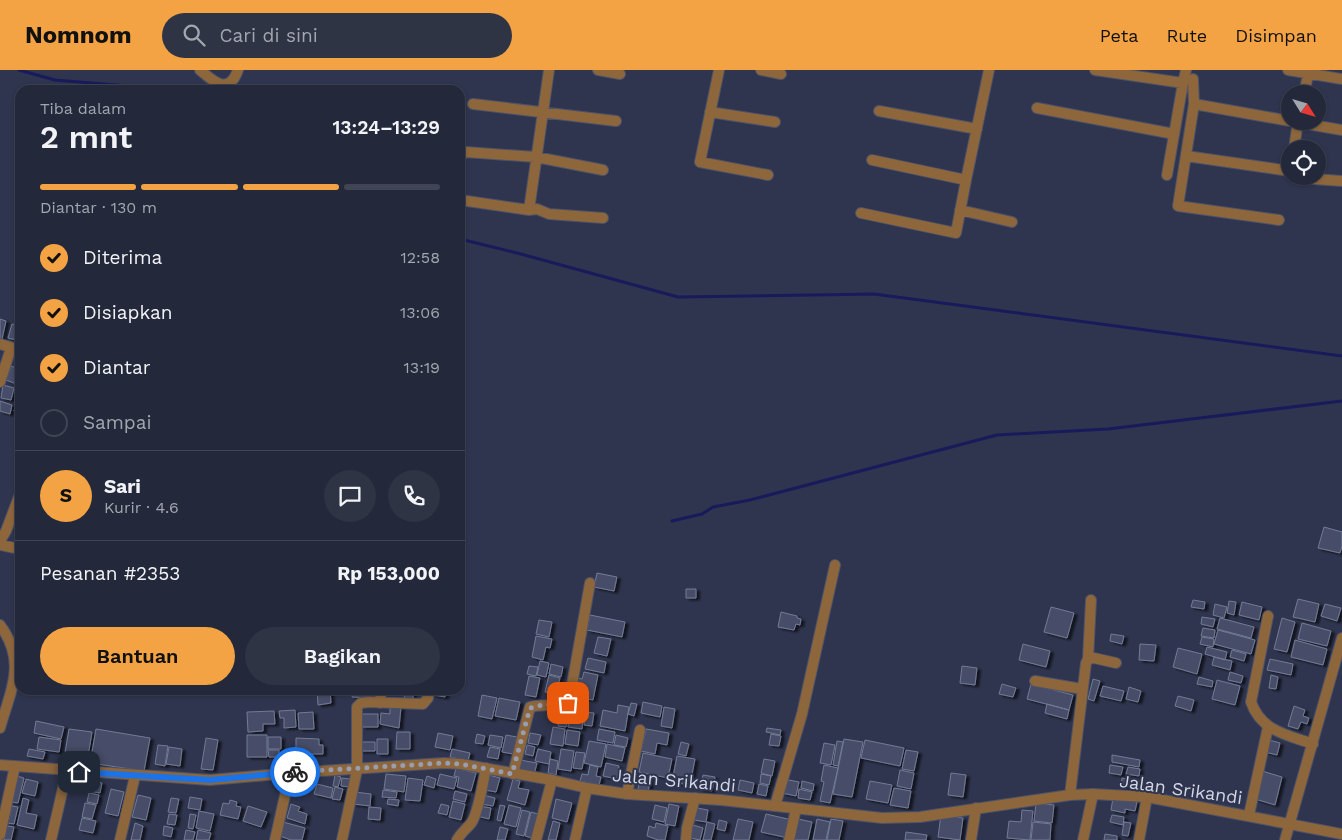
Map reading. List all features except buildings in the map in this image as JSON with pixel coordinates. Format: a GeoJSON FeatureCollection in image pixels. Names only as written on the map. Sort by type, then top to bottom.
{"type":"FeatureCollection","features":[{"type":"Feature","properties":{"kind":"street"},"geometry":{"type":"LineString","coordinates":[[200,70],[222,85],[232,83],[238,70]]}},
{"type":"Feature","properties":{"kind":"street"},"geometry":{"type":"LineString","coordinates":[[529,210],[549,70]]}},
{"type":"Feature","properties":{"kind":"street"},"geometry":{"type":"LineString","coordinates":[[598,70],[620,74]]}},
{"type":"Feature","properties":{"kind":"street"},"geometry":{"type":"LineString","coordinates":[[720,70],[700,162],[768,175]]}},
{"type":"Feature","properties":{"kind":"street"},"geometry":{"type":"LineString","coordinates":[[761,70],[781,74]]}},
{"type":"Feature","properties":{"kind":"street"},"geometry":{"type":"LineString","coordinates":[[861,213],[956,233],[989,70]]}},
{"type":"Feature","properties":{"kind":"street"},"geometry":{"type":"LineString","coordinates":[[1095,70],[1183,83]]}},
{"type":"Feature","properties":{"kind":"street"},"geometry":{"type":"LineString","coordinates":[[1167,175],[1186,70]]}},
{"type":"Feature","properties":{"kind":"street"},"geometry":{"type":"LineString","coordinates":[[1288,70],[1342,79]]}},
{"type":"Feature","properties":{"kind":"street"},"geometry":{"type":"LineString","coordinates":[[1306,85],[1309,72]]}},
{"type":"Feature","properties":{"kind":"street"},"geometry":{"type":"LineString","coordinates":[[1193,79],[1194,104],[1178,206],[1279,220]]}},
{"type":"Feature","properties":{"kind":"street"},"geometry":{"type":"LineString","coordinates":[[473,104],[616,121]]}},
{"type":"Feature","properties":{"kind":"street"},"geometry":{"type":"LineString","coordinates":[[1194,104],[1281,120]]}},
{"type":"Feature","properties":{"kind":"street"},"geometry":{"type":"LineString","coordinates":[[1037,108],[1174,134]]}},
{"type":"Feature","properties":{"kind":"street"},"geometry":{"type":"LineString","coordinates":[[879,110],[977,129]]}},
{"type":"Feature","properties":{"kind":"street"},"geometry":{"type":"LineString","coordinates":[[710,112],[776,122]]}},
{"type":"Feature","properties":{"kind":"street"},"geometry":{"type":"LineString","coordinates":[[1326,127],[1342,130]]}},
{"type":"Feature","properties":{"kind":"street"},"geometry":{"type":"LineString","coordinates":[[465,153],[536,157],[602,170]]}},
{"type":"Feature","properties":{"kind":"street"},"geometry":{"type":"LineString","coordinates":[[1186,156],[1281,171]]}},
{"type":"Feature","properties":{"kind":"street"},"geometry":{"type":"LineString","coordinates":[[872,160],[966,180]]}},
{"type":"Feature","properties":{"kind":"street"},"geometry":{"type":"LineString","coordinates":[[1326,180],[1342,181]]}},
{"type":"Feature","properties":{"kind":"street"},"geometry":{"type":"LineString","coordinates":[[465,201],[529,210],[536,209],[549,214],[603,218]]}},
{"type":"Feature","properties":{"kind":"street"},"geometry":{"type":"LineString","coordinates":[[960,210],[1012,222]]}},
{"type":"Feature","properties":{"kind":"street"},"geometry":{"type":"LineString","coordinates":[[0,344],[15,349],[0,382]]}},
{"type":"Feature","properties":{"kind":"street"},"geometry":{"type":"LineString","coordinates":[[0,541],[15,506]]}},
{"type":"Feature","properties":{"kind":"street"},"geometry":{"type":"LineString","coordinates":[[0,545],[15,548]]}},
{"type":"Feature","properties":{"kind":"street"},"geometry":{"type":"LineString","coordinates":[[775,806],[801,718],[835,565]]}},
{"type":"Feature","properties":{"kind":"street"},"geometry":{"type":"LineString","coordinates":[[512,774],[530,708],[569,702],[590,583]]}},
{"type":"Feature","properties":{"kind":"street"},"geometry":{"type":"LineString","coordinates":[[1070,796],[1082,689],[1088,659],[1091,600]]}},
{"type":"Feature","properties":{"kind":"street"},"geometry":{"type":"LineString","coordinates":[[1268,616],[1251,702],[1255,713],[1268,727],[1313,744]]}},
{"type":"Feature","properties":{"kind":"street"},"geometry":{"type":"LineString","coordinates":[[0,625],[14,650],[15,660]]}},
{"type":"Feature","properties":{"kind":"street"},"geometry":{"type":"LineString","coordinates":[[1285,840],[1342,638]]}},
{"type":"Feature","properties":{"kind":"street"},"geometry":{"type":"LineString","coordinates":[[1088,659],[1094,658],[1116,663]]}},
{"type":"Feature","properties":{"kind":"street"},"geometry":{"type":"LineString","coordinates":[[0,728],[15,675]]}},
{"type":"Feature","properties":{"kind":"street"},"geometry":{"type":"LineString","coordinates":[[1035,681],[1082,689]]}},
{"type":"Feature","properties":{"kind":"street"},"geometry":{"type":"LineString","coordinates":[[380,703],[381,695]]}},
{"type":"Feature","properties":{"kind":"street"},"geometry":{"type":"LineString","coordinates":[[342,840],[356,770],[357,706],[361,703],[423,704],[428,695]]}},
{"type":"Feature","properties":{"kind":"street"},"geometry":{"type":"LineString","coordinates":[[1249,815],[1268,727]]}},
{"type":"Feature","properties":{"kind":"street"},"geometry":{"type":"LineString","coordinates":[[627,794],[640,730]]}},
{"type":"Feature","properties":{"kind":"street","name":"Jalan Srikandi"},"geometry":{"type":"LineString","coordinates":[[0,765],[210,780],[444,763],[461,764],[627,794],[695,798],[882,818],[920,817],[976,808],[1093,794],[1147,797],[1342,834]]}},
{"type":"Feature","properties":{"kind":"street"},"geometry":{"type":"LineString","coordinates":[[0,835],[15,766]]}},
{"type":"Feature","properties":{"kind":"street"},"geometry":{"type":"LineString","coordinates":[[457,840],[464,829],[472,822],[475,815],[486,768]]}},
{"type":"Feature","properties":{"kind":"street"},"geometry":{"type":"LineString","coordinates":[[51,840],[67,771]]}},
{"type":"Feature","properties":{"kind":"street"},"geometry":{"type":"LineString","coordinates":[[275,840],[290,773]]}},
{"type":"Feature","properties":{"kind":"street"},"geometry":{"type":"LineString","coordinates":[[120,840],[135,776]]}},
{"type":"Feature","properties":{"kind":"street"},"geometry":{"type":"LineString","coordinates":[[536,840],[552,780]]}},
{"type":"Feature","properties":{"kind":"street"},"geometry":{"type":"LineString","coordinates":[[575,840],[587,788]]}},
{"type":"Feature","properties":{"kind":"street"},"geometry":{"type":"LineString","coordinates":[[1083,840],[1093,794]]}},
{"type":"Feature","properties":{"kind":"street"},"geometry":{"type":"LineString","coordinates":[[1139,840],[1147,797]]}},
{"type":"Feature","properties":{"kind":"street"},"geometry":{"type":"LineString","coordinates":[[686,840],[686,828],[695,798]]}},
{"type":"Feature","properties":{"kind":"street"},"geometry":{"type":"LineString","coordinates":[[971,840],[976,808]]}},
{"type":"Feature","properties":{"kind":"street"},"geometry":{"type":"LineString","coordinates":[[789,840],[796,809]]}},
{"type":"Feature","properties":{"kind":"waterway"},"geometry":{"type":"LineString","coordinates":[[19,70],[55,80],[116,85]]}},
{"type":"Feature","properties":{"kind":"waterway"},"geometry":{"type":"LineString","coordinates":[[465,240],[678,297],[874,294],[1342,356]]}},
{"type":"Feature","properties":{"kind":"waterway"},"geometry":{"type":"LineString","coordinates":[[672,521],[702,514],[713,507],[750,500],[997,435],[1108,429],[1342,401]]}},
{"type":"Feature","properties":{"kind":"way so far"},"geometry":{"type":"LineString","coordinates":[[295,772],[356,770],[444,763],[494,769],[512,774],[530,708],[568,703]]}},
{"type":"Feature","properties":{"kind":"route"},"geometry":{"type":"LineString","coordinates":[[79,772],[210,780],[295,772]]}}]}
